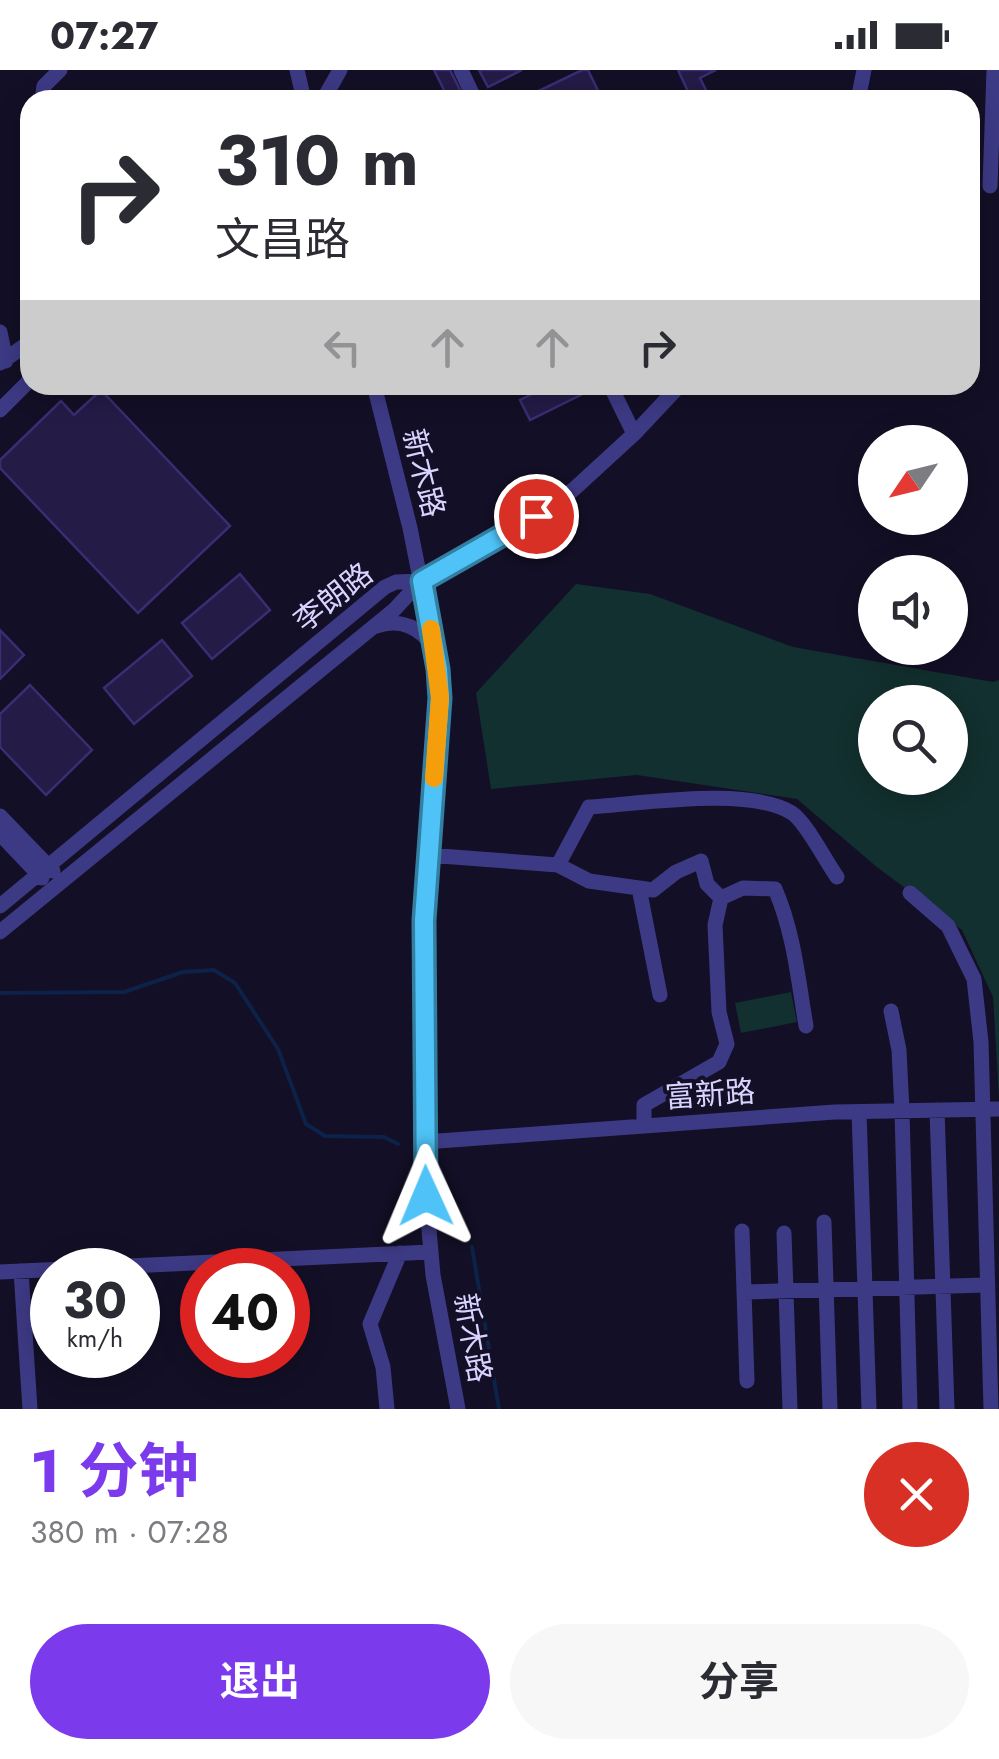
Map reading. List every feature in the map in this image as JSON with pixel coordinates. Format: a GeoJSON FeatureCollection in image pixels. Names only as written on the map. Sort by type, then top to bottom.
{"type":"FeatureCollection","features":[{"type":"Feature","properties":{"kind":"street"},"geometry":{"type":"LineString","coordinates":[[43,90],[60,70]]}},
{"type":"Feature","properties":{"kind":"street"},"geometry":{"type":"LineString","coordinates":[[990,186],[994,70]]}},
{"type":"Feature","properties":{"kind":"street"},"geometry":{"type":"LineString","coordinates":[[0,332],[3,362]]}},
{"type":"Feature","properties":{"kind":"street"},"geometry":{"type":"LineString","coordinates":[[0,410],[20,390]]}},
{"type":"Feature","properties":{"kind":"street","name":"新木路"},"geometry":{"type":"LineString","coordinates":[[376,395],[422,581],[440,712],[424,920],[426,1142],[430,1252],[458,1409]]}},
{"type":"Feature","properties":{"kind":"street"},"geometry":{"type":"LineString","coordinates":[[615,395],[634,434]]}},
{"type":"Feature","properties":{"kind":"street"},"geometry":{"type":"LineString","coordinates":[[422,581],[536,516],[572,490],[671,395]]}},
{"type":"Feature","properties":{"kind":"street","name":"李朗路"},"geometry":{"type":"LineString","coordinates":[[0,932],[404,601],[422,581]]}},
{"type":"Feature","properties":{"kind":"street","name":"李朗路"},"geometry":{"type":"LineString","coordinates":[[0,906],[385,587],[396,582],[422,581]]}},
{"type":"Feature","properties":{"kind":"street"},"geometry":{"type":"LineString","coordinates":[[372,627],[383,623],[406,624],[425,635],[434,647]]}},
{"type":"Feature","properties":{"kind":"street"},"geometry":{"type":"LineString","coordinates":[[558,865],[590,806],[758,799],[795,814],[836,878]]}},
{"type":"Feature","properties":{"kind":"street"},"geometry":{"type":"LineString","coordinates":[[0,816],[43,870]]}},
{"type":"Feature","properties":{"kind":"street"},"geometry":{"type":"LineString","coordinates":[[0,834],[58,885]]}},
{"type":"Feature","properties":{"kind":"street"},"geometry":{"type":"LineString","coordinates":[[427,855],[558,865],[588,882],[652,890],[676,872],[702,861],[708,884],[720,898]]}},
{"type":"Feature","properties":{"kind":"street"},"geometry":{"type":"LineString","coordinates":[[639,888],[660,995]]}},
{"type":"Feature","properties":{"kind":"street"},"geometry":{"type":"LineString","coordinates":[[720,898],[743,888],[775,889],[796,957],[806,1026]]}},
{"type":"Feature","properties":{"kind":"street"},"geometry":{"type":"LineString","coordinates":[[910,892],[948,926],[974,979],[981,1042],[990,1409]]}},
{"type":"Feature","properties":{"kind":"street"},"geometry":{"type":"LineString","coordinates":[[644,1126],[644,1105],[719,1062],[727,1044],[719,1012],[714,925],[720,898]]}},
{"type":"Feature","properties":{"kind":"street"},"geometry":{"type":"LineString","coordinates":[[892,1011],[900,1050],[910,1409]]}},
{"type":"Feature","properties":{"kind":"street","name":"富新路"},"geometry":{"type":"LineString","coordinates":[[426,1142],[860,1112],[999,1108]]}},
{"type":"Feature","properties":{"kind":"street"},"geometry":{"type":"LineString","coordinates":[[937,1110],[947,1409]]}},
{"type":"Feature","properties":{"kind":"street"},"geometry":{"type":"LineString","coordinates":[[860,1112],[870,1409]]}},
{"type":"Feature","properties":{"kind":"street"},"geometry":{"type":"LineString","coordinates":[[824,1222],[830,1409]]}},
{"type":"Feature","properties":{"kind":"street"},"geometry":{"type":"LineString","coordinates":[[742,1231],[748,1381]]}},
{"type":"Feature","properties":{"kind":"street"},"geometry":{"type":"LineString","coordinates":[[784,1233],[790,1409]]}},
{"type":"Feature","properties":{"kind":"street"},"geometry":{"type":"LineString","coordinates":[[0,1272],[430,1252]]}},
{"type":"Feature","properties":{"kind":"street"},"geometry":{"type":"LineString","coordinates":[[387,1409],[383,1367],[370,1324],[400,1253]]}},
{"type":"Feature","properties":{"kind":"street"},"geometry":{"type":"LineString","coordinates":[[21,1271],[30,1409]]}},
{"type":"Feature","properties":{"kind":"street"},"geometry":{"type":"LineString","coordinates":[[744,1292],[986,1285]]}},
{"type":"Feature","properties":{"kind":"green space"},"geometry":{"type":"Polygon","coordinates":[[[576,584],[650,594],[793,647],[858,658],[858,665],[896,665],[999,680],[999,1098],[993,997],[962,930],[878,868],[797,799],[637,775],[491,789],[476,693],[576,584]]]}},
{"type":"Feature","properties":{"kind":"green space"},"geometry":{"type":"Polygon","coordinates":[[[791,992],[797,1022],[741,1033],[735,1003],[791,992]]]}},
{"type":"Feature","properties":{"kind":"building"},"geometry":{"type":"Polygon","coordinates":[[[434,70],[450,70],[460,90],[444,90],[434,70]]]}},
{"type":"Feature","properties":{"kind":"building"},"geometry":{"type":"Polygon","coordinates":[[[479,70],[522,70],[488,87],[479,70]]]}},
{"type":"Feature","properties":{"kind":"building"},"geometry":{"type":"Polygon","coordinates":[[[588,70],[598,90],[541,90],[588,70]]]}},
{"type":"Feature","properties":{"kind":"building"},"geometry":{"type":"Polygon","coordinates":[[[678,70],[716,70],[700,78],[706,90],[687,90],[678,70]]]}},
{"type":"Feature","properties":{"kind":"building"},"geometry":{"type":"Polygon","coordinates":[[[96,395],[106,395],[230,526],[138,613],[0,468],[0,460],[61,401],[74,415],[96,395]]]}},
{"type":"Feature","properties":{"kind":"building"},"geometry":{"type":"Polygon","coordinates":[[[530,395],[581,395],[530,420],[520,400],[530,395]]]}},
{"type":"Feature","properties":{"kind":"building"},"geometry":{"type":"Polygon","coordinates":[[[240,574],[270,610],[212,659],[182,623],[240,574]]]}},
{"type":"Feature","properties":{"kind":"building"},"geometry":{"type":"Polygon","coordinates":[[[0,630],[24,655],[0,679],[0,630]]]}},
{"type":"Feature","properties":{"kind":"building"},"geometry":{"type":"Polygon","coordinates":[[[162,640],[192,676],[134,724],[104,688],[162,640]]]}},
{"type":"Feature","properties":{"kind":"building"},"geometry":{"type":"Polygon","coordinates":[[[30,685],[92,750],[46,795],[0,747],[0,714],[30,685]]]}},
{"type":"Feature","properties":{"kind":"waterway"},"geometry":{"type":"LineString","coordinates":[[0,993],[124,992],[183,972],[214,970],[235,983],[278,1049],[306,1124],[325,1136],[384,1137],[398,1144]]}},
{"type":"Feature","properties":{"kind":"waterway"},"geometry":{"type":"LineString","coordinates":[[472,1247],[499,1409]]}},
{"type":"Feature","properties":{"kind":"slow traffic"},"geometry":{"type":"LineString","coordinates":[[431,629],[440,698],[434,778]]}},
{"type":"Feature","properties":{"kind":"route"},"geometry":{"type":"LineString","coordinates":[[426,1196],[424,920],[440,698],[422,581],[536,516]]}}]}
